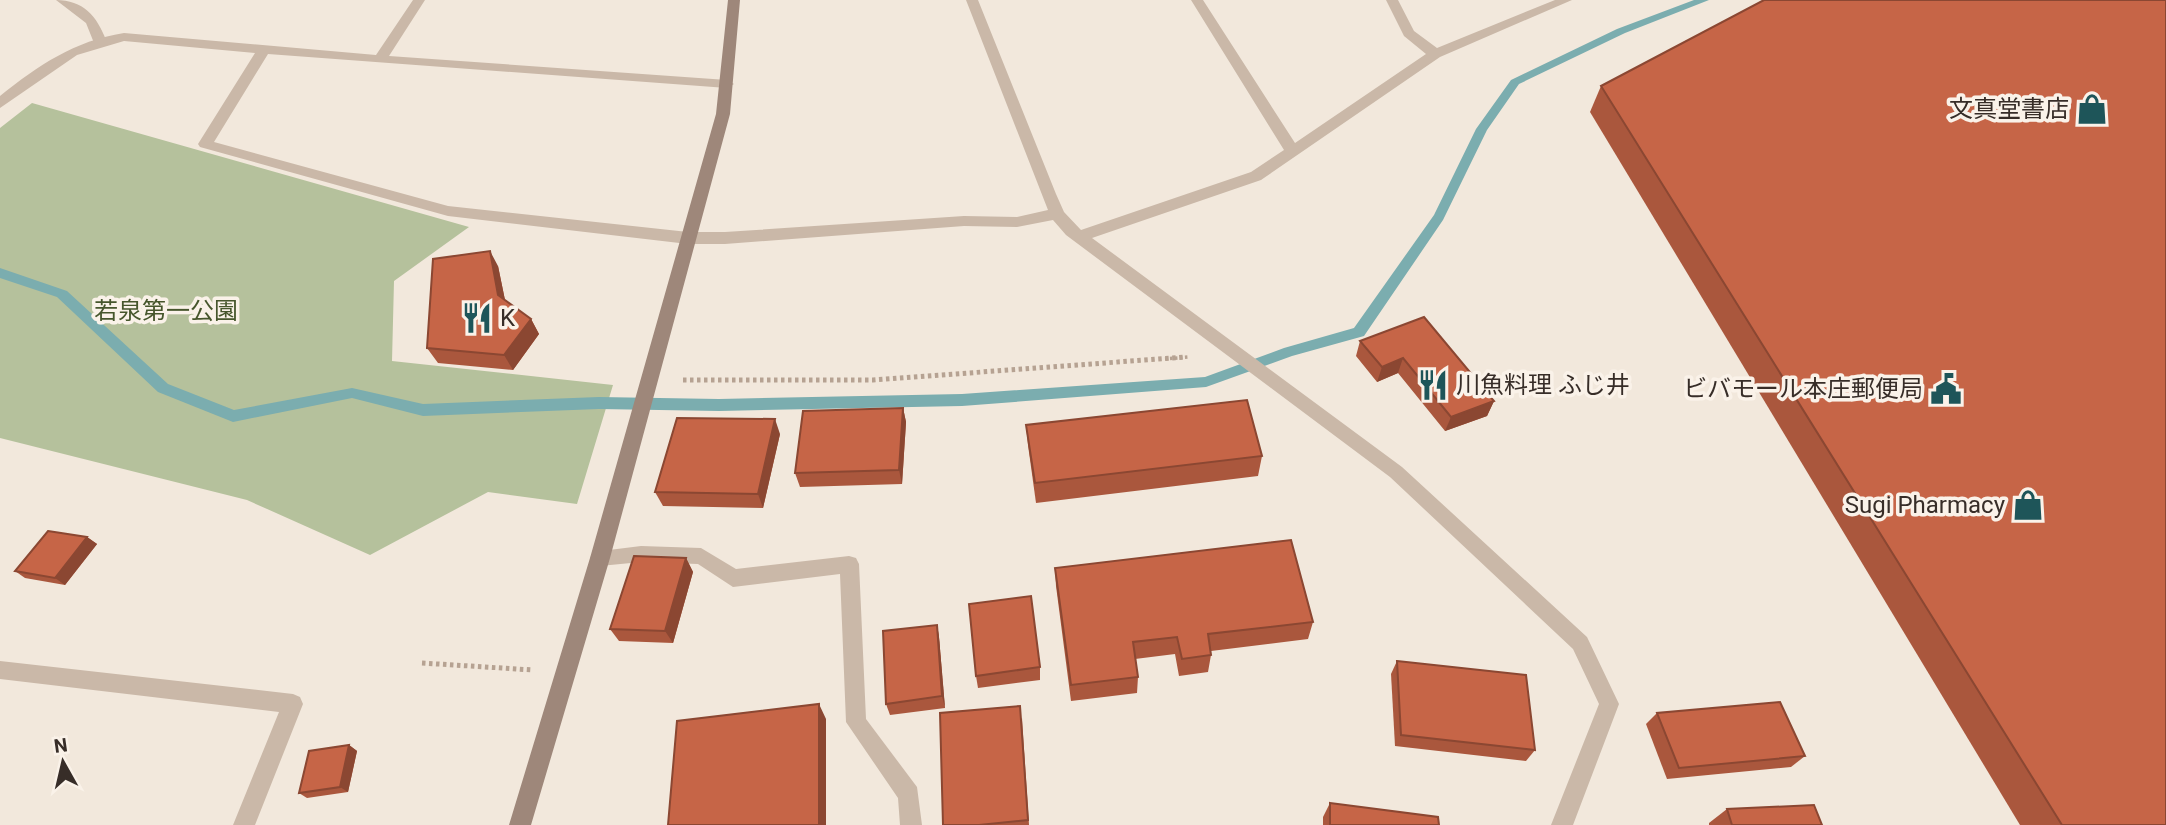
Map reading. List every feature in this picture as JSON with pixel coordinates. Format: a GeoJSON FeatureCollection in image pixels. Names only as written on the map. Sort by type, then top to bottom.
{"type":"FeatureCollection","features":[{"type":"Feature","properties":{"kind":"street"},"geometry":{"type":"LineString","coordinates":[[62,0],[92,21],[99,40]]}},
{"type":"Feature","properties":{"kind":"street"},"geometry":{"type":"LineString","coordinates":[[380,60],[419,0]]}},
{"type":"Feature","properties":{"kind":"street"},"geometry":{"type":"LineString","coordinates":[[520,825],[639,423],[723,114],[734,0]]}},
{"type":"Feature","properties":{"kind":"street"},"geometry":{"type":"LineString","coordinates":[[972,0],[1057,214],[1079,237],[1396,472],[1580,643],[1609,704],[1562,825]]}},
{"type":"Feature","properties":{"kind":"street"},"geometry":{"type":"LineString","coordinates":[[1196,0],[1293,152]]}},
{"type":"Feature","properties":{"kind":"street"},"geometry":{"type":"LineString","coordinates":[[1392,0],[1409,33],[1435,54]]}},
{"type":"Feature","properties":{"kind":"street"},"geometry":{"type":"LineString","coordinates":[[1079,237],[1256,176],[1435,54],[1563,1]]}},
{"type":"Feature","properties":{"kind":"street"},"geometry":{"type":"LineString","coordinates":[[0,103],[71,50],[99,40],[124,37],[380,60],[727,84]]}},
{"type":"Feature","properties":{"kind":"street"},"geometry":{"type":"LineString","coordinates":[[264,49],[205,144],[447,211],[688,238],[725,238],[964,221],[1017,222],[1057,214]]}},
{"type":"Feature","properties":{"kind":"street"},"geometry":{"type":"LineString","coordinates":[[600,558],[641,554],[701,556],[733,579],[849,565],[856,722],[909,795],[911,825]]}},
{"type":"Feature","properties":{"kind":"street"},"geometry":{"type":"LineString","coordinates":[[0,670],[293,704],[244,825]]}},
{"type":"Feature","properties":{"kind":"path"},"geometry":{"type":"LineString","coordinates":[[650,381],[796,383],[882,380],[1212,355],[1230,349]]}},
{"type":"Feature","properties":{"kind":"path"},"geometry":{"type":"LineString","coordinates":[[422,663],[566,673]]}},
{"type":"Feature","properties":{"kind":"green space","name":"若泉第一公園"},"geometry":{"type":"Polygon","coordinates":[[[32,103],[469,227],[394,281],[392,361],[613,385],[577,504],[488,492],[370,555],[247,500],[0,438],[0,128],[32,103]]]}},
{"type":"Feature","properties":{"kind":"building"},"geometry":{"type":"Polygon","coordinates":[[[1764,0],[2166,0],[2166,825],[2062,825],[1601,86],[1764,0]]]}},
{"type":"Feature","properties":{"kind":"building"},"geometry":{"type":"Polygon","coordinates":[[[490,251],[498,295],[531,319],[504,355],[427,348],[433,259],[490,251]]]}},
{"type":"Feature","properties":{"kind":"building"},"geometry":{"type":"Polygon","coordinates":[[[1424,317],[1494,401],[1451,417],[1403,358],[1382,367],[1360,341],[1424,317]]]}},
{"type":"Feature","properties":{"kind":"building"},"geometry":{"type":"Polygon","coordinates":[[[1247,400],[1262,456],[1035,483],[1026,425],[1247,400]]]}},
{"type":"Feature","properties":{"kind":"building"},"geometry":{"type":"Polygon","coordinates":[[[903,408],[899,470],[795,473],[803,411],[903,408]]]}},
{"type":"Feature","properties":{"kind":"building"},"geometry":{"type":"Polygon","coordinates":[[[677,418],[775,419],[758,494],[655,492],[677,418]]]}},
{"type":"Feature","properties":{"kind":"building"},"geometry":{"type":"Polygon","coordinates":[[[48,531],[87,537],[55,578],[15,571],[48,531]]]}},
{"type":"Feature","properties":{"kind":"building"},"geometry":{"type":"Polygon","coordinates":[[[1291,540],[1313,622],[1208,634],[1211,655],[1182,659],[1177,637],[1133,642],[1138,677],[1071,685],[1055,568],[1291,540]]]}},
{"type":"Feature","properties":{"kind":"building"},"geometry":{"type":"Polygon","coordinates":[[[634,556],[686,558],[665,631],[610,629],[634,556]]]}},
{"type":"Feature","properties":{"kind":"building"},"geometry":{"type":"Polygon","coordinates":[[[1031,596],[1040,667],[976,676],[969,604],[1031,596]]]}},
{"type":"Feature","properties":{"kind":"building"},"geometry":{"type":"Polygon","coordinates":[[[937,625],[942,696],[886,704],[883,631],[937,625]]]}},
{"type":"Feature","properties":{"kind":"building"},"geometry":{"type":"Polygon","coordinates":[[[1397,661],[1526,675],[1535,750],[1401,735],[1397,661]]]}},
{"type":"Feature","properties":{"kind":"building"},"geometry":{"type":"Polygon","coordinates":[[[1780,702],[1805,756],[1679,768],[1657,713],[1780,702]]]}},
{"type":"Feature","properties":{"kind":"building"},"geometry":{"type":"Polygon","coordinates":[[[819,704],[819,825],[668,825],[677,721],[819,704]]]}},
{"type":"Feature","properties":{"kind":"building"},"geometry":{"type":"Polygon","coordinates":[[[1020,706],[1028,820],[979,825],[943,825],[940,713],[1020,706]]]}},
{"type":"Feature","properties":{"kind":"building"},"geometry":{"type":"Polygon","coordinates":[[[349,745],[340,787],[299,793],[309,751],[349,745]]]}},
{"type":"Feature","properties":{"kind":"building"},"geometry":{"type":"Polygon","coordinates":[[[1330,803],[1438,817],[1439,825],[1330,825],[1330,803]]]}},
{"type":"Feature","properties":{"kind":"building"},"geometry":{"type":"Polygon","coordinates":[[[1814,805],[1822,825],[1732,825],[1727,809],[1814,805]]]}},
{"type":"Feature","properties":{"kind":"waterway"},"geometry":{"type":"LineString","coordinates":[[0,273],[62,294],[163,388],[233,416],[352,393],[423,410],[599,403],[719,405],[962,400],[1206,382],[1289,352],[1359,332],[1439,217],[1482,129],[1515,82],[1621,31],[1704,0]]}},
{"type":"Feature","properties":{"kind":"place","name":"文真堂書店"},"geometry":{"type":"Point","coordinates":[2092,109]}},
{"type":"Feature","properties":{"kind":"place","name":"K"},"geometry":{"type":"Point","coordinates":[477,318]}},
{"type":"Feature","properties":{"kind":"place","name":"川魚料理 ふじ井"},"geometry":{"type":"Point","coordinates":[1433,385]}},
{"type":"Feature","properties":{"kind":"place","name":"ビバモール本庄郵便局"},"geometry":{"type":"Point","coordinates":[1946,389]}},
{"type":"Feature","properties":{"kind":"place","name":"Sugi Pharmacy"},"geometry":{"type":"Point","coordinates":[2028,505]}}]}
